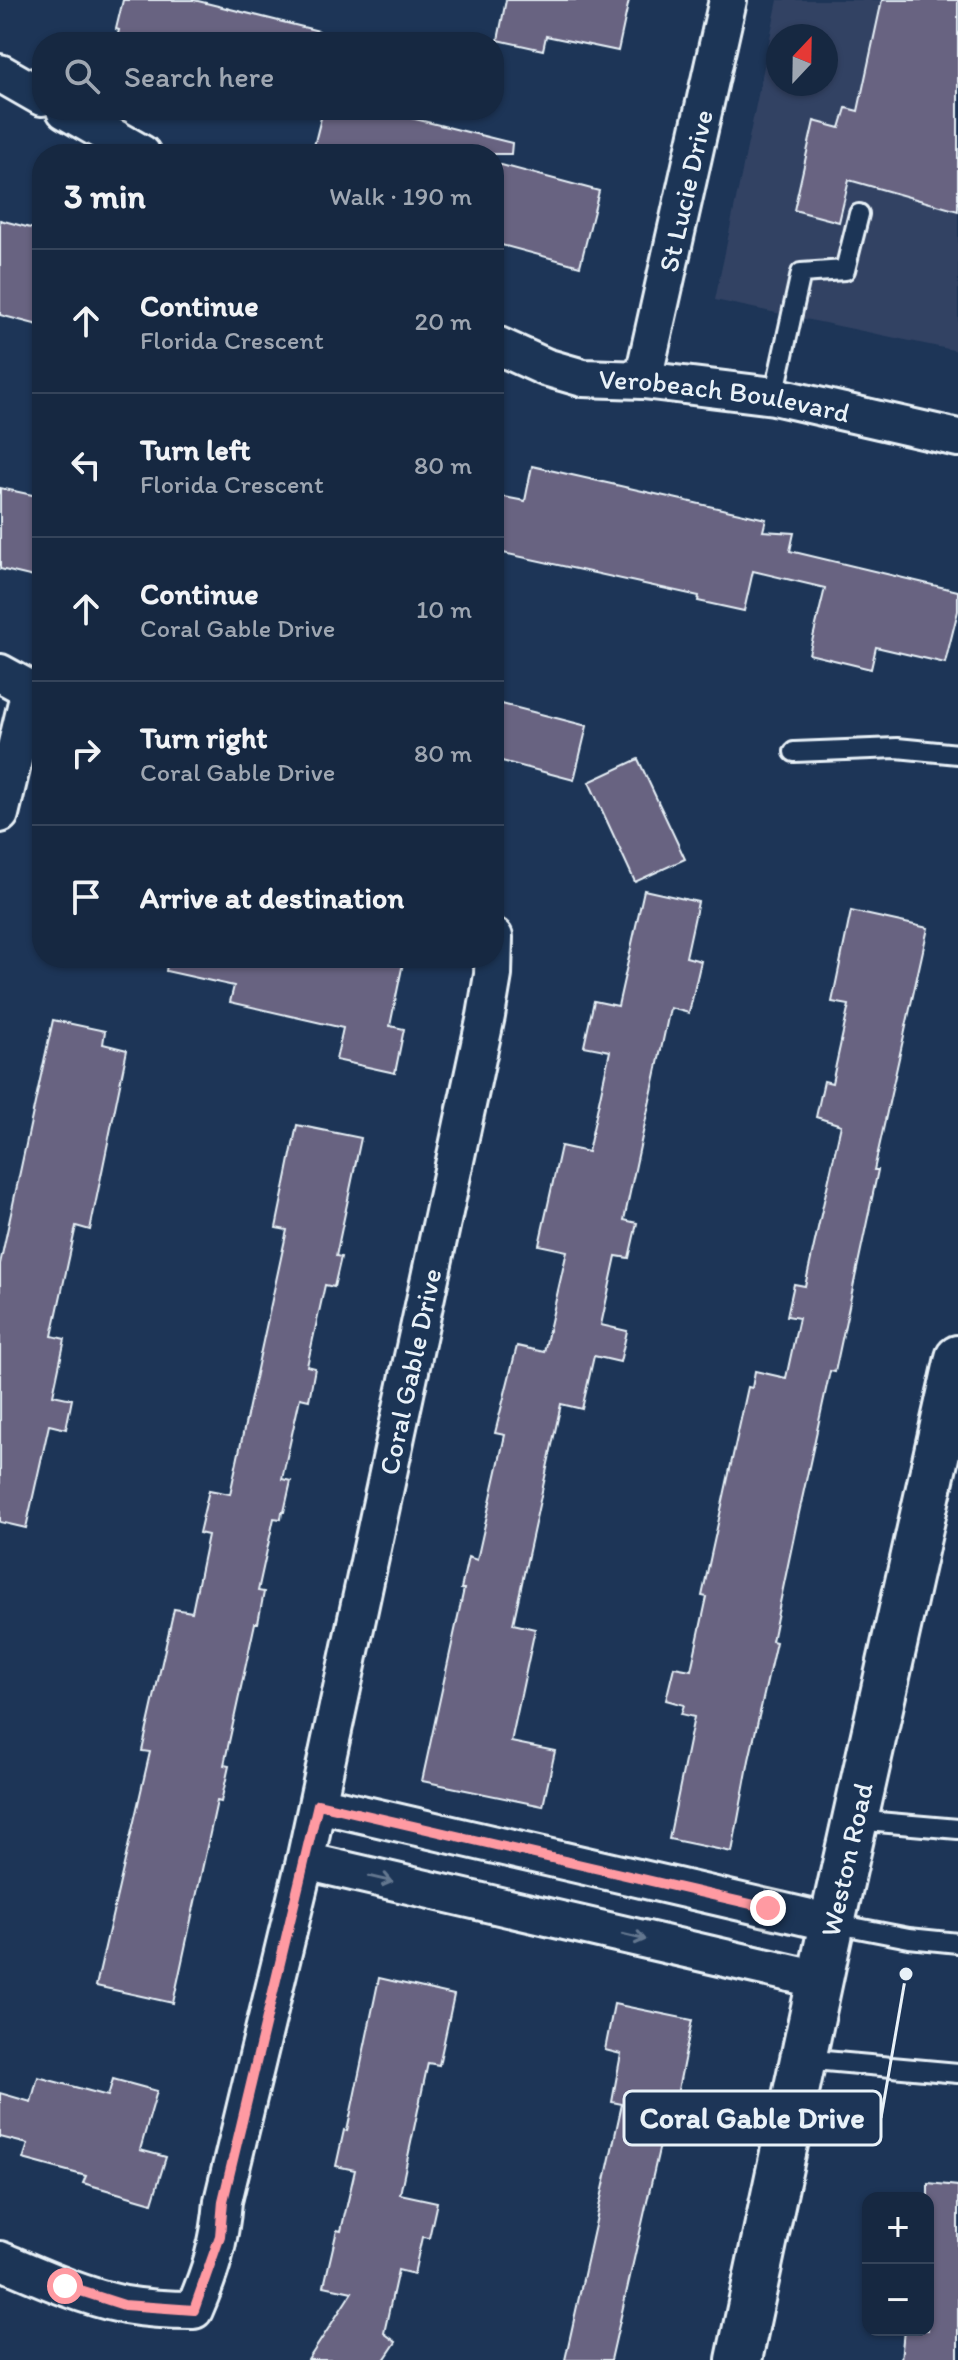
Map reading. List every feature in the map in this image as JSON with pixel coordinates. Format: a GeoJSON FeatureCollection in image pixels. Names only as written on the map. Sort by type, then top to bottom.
{"type":"FeatureCollection","features":[{"type":"Feature","properties":{"kind":"main road","name":"Weston Road"},"geometry":{"type":"LineString","coordinates":[[739,2360],[832,1923],[958,1358]]}},
{"type":"Feature","properties":{"kind":"street","name":"St Lucie Drive"},"geometry":{"type":"LineString","coordinates":[[643,380],[728,0]]}},
{"type":"Feature","properties":{"kind":"street"},"geometry":{"type":"LineString","coordinates":[[0,73],[32,91]]}},
{"type":"Feature","properties":{"kind":"street"},"geometry":{"type":"LineString","coordinates":[[82,120],[124,144]]}},
{"type":"Feature","properties":{"kind":"street","name":"Verobeach Boulevard"},"geometry":{"type":"LineString","coordinates":[[504,349],[545,367],[583,378],[643,380],[774,396],[958,438]]}},
{"type":"Feature","properties":{"kind":"street"},"geometry":{"type":"LineString","coordinates":[[0,814],[24,686]]}},
{"type":"Feature","properties":{"kind":"street","name":"Coral Gable Drive"},"geometry":{"type":"LineString","coordinates":[[0,2260],[124,2305],[194,2310],[220,2236],[223,2201],[318,1804],[486,1016],[493,968]]}},
{"type":"Feature","properties":{"kind":"street"},"geometry":{"type":"LineString","coordinates":[[318,1804],[832,1923]]}},
{"type":"Feature","properties":{"kind":"street"},"geometry":{"type":"LineString","coordinates":[[305,1861],[820,1980]]}},
{"type":"Feature","properties":{"kind":"lane"},"geometry":{"type":"LineString","coordinates":[[774,396],[801,273],[845,270],[859,214]]}},
{"type":"Feature","properties":{"kind":"lane"},"geometry":{"type":"LineString","coordinates":[[794,752],[897,748],[958,754]]}},
{"type":"Feature","properties":{"kind":"lane"},"geometry":{"type":"LineString","coordinates":[[855,1820],[958,1829]]}},
{"type":"Feature","properties":{"kind":"lane"},"geometry":{"type":"LineString","coordinates":[[832,1923],[909,1938],[958,1943]]}},
{"type":"Feature","properties":{"kind":"lane"},"geometry":{"type":"LineString","coordinates":[[803,2059],[958,2073]]}},
{"type":"Feature","properties":{"kind":"shaded area"},"geometry":{"type":"Polygon","coordinates":[[[778,0],[958,0],[958,351],[715,300],[766,57],[766,96],[838,96],[838,24],[773,24],[778,0]]]}},
{"type":"Feature","properties":{"kind":"building"},"geometry":{"type":"Polygon","coordinates":[[[123,0],[194,0],[319,31],[118,32],[116,29],[123,0]]]}},
{"type":"Feature","properties":{"kind":"building"},"geometry":{"type":"Polygon","coordinates":[[[506,0],[629,0],[618,51],[546,36],[543,50],[504,41],[504,32],[500,32],[506,0]]]}},
{"type":"Feature","properties":{"kind":"building"},"geometry":{"type":"Polygon","coordinates":[[[882,0],[958,0],[958,211],[849,180],[839,222],[794,210],[814,121],[840,128],[846,108],[858,111],[882,0]]]}},
{"type":"Feature","properties":{"kind":"building"},"geometry":{"type":"Polygon","coordinates":[[[320,120],[419,120],[512,143],[511,154],[504,154],[504,144],[314,144],[320,120]]]}},
{"type":"Feature","properties":{"kind":"building"},"geometry":{"type":"Polygon","coordinates":[[[504,166],[599,191],[580,266],[504,246],[504,166]]]}},
{"type":"Feature","properties":{"kind":"building"},"geometry":{"type":"Polygon","coordinates":[[[0,220],[32,228],[32,323],[0,315],[0,220]]]}},
{"type":"Feature","properties":{"kind":"building"},"geometry":{"type":"Polygon","coordinates":[[[532,466],[766,519],[763,531],[794,533],[790,551],[958,591],[958,611],[945,663],[876,647],[871,669],[809,654],[825,588],[753,571],[744,611],[698,601],[699,596],[504,553],[504,497],[525,501],[532,466]]]}},
{"type":"Feature","properties":{"kind":"building"},"geometry":{"type":"Polygon","coordinates":[[[0,488],[32,495],[32,577],[0,569],[0,488]]]}},
{"type":"Feature","properties":{"kind":"building"},"geometry":{"type":"Polygon","coordinates":[[[504,705],[587,726],[574,780],[504,762],[504,705]]]}},
{"type":"Feature","properties":{"kind":"building"},"geometry":{"type":"Polygon","coordinates":[[[638,759],[685,859],[635,882],[589,782],[638,759]]]}},
{"type":"Feature","properties":{"kind":"building"},"geometry":{"type":"Polygon","coordinates":[[[644,890],[698,902],[686,957],[701,961],[689,1013],[670,1008],[624,1220],[637,1223],[629,1258],[616,1256],[601,1325],[627,1331],[620,1362],[594,1356],[582,1409],[561,1404],[513,1624],[535,1629],[511,1742],[555,1751],[543,1806],[422,1781],[464,1589],[461,1589],[468,1557],[477,1560],[505,1435],[495,1433],[517,1346],[544,1352],[567,1251],[539,1245],[561,1146],[588,1152],[610,1051],[584,1046],[594,1001],[618,1006],[644,890]]]}},
{"type":"Feature","properties":{"kind":"building"},"geometry":{"type":"Polygon","coordinates":[[[851,911],[928,928],[874,1170],[878,1170],[835,1372],[830,1371],[797,1522],[772,1641],[776,1642],[732,1852],[669,1839],[694,1717],[681,1714],[684,1705],[666,1700],[674,1667],[691,1670],[707,1597],[702,1596],[748,1387],[752,1388],[755,1371],[786,1378],[799,1318],[787,1316],[794,1284],[805,1286],[841,1125],[816,1117],[824,1081],[832,1083],[849,1005],[832,1002],[851,911]]]}},
{"type":"Feature","properties":{"kind":"building"},"geometry":{"type":"Polygon","coordinates":[[[166,968],[402,968],[390,1026],[404,1029],[395,1073],[336,1060],[343,1028],[230,1002],[234,986],[166,971],[166,968]]]}},
{"type":"Feature","properties":{"kind":"building"},"geometry":{"type":"Polygon","coordinates":[[[53,1020],[105,1031],[103,1044],[127,1050],[90,1230],[76,1226],[52,1336],[65,1339],[53,1395],[72,1399],[66,1429],[49,1425],[26,1528],[0,1522],[0,1264],[53,1020]]]}},
{"type":"Feature","properties":{"kind":"building"},"geometry":{"type":"Polygon","coordinates":[[[297,1125],[361,1138],[336,1256],[341,1257],[334,1287],[325,1285],[307,1366],[315,1368],[309,1400],[300,1398],[282,1479],[291,1481],[281,1519],[274,1518],[258,1591],[264,1592],[258,1623],[255,1623],[224,1765],[229,1766],[221,1802],[217,1801],[173,2003],[96,1986],[150,1752],[142,1751],[174,1609],[192,1612],[208,1535],[199,1533],[209,1490],[230,1494],[287,1230],[276,1228],[297,1125]]]}},
{"type":"Feature","properties":{"kind":"building"},"geometry":{"type":"Polygon","coordinates":[[[379,1978],[454,1995],[439,2065],[428,2063],[400,2194],[437,2202],[429,2238],[422,2237],[414,2274],[398,2270],[384,2333],[396,2342],[384,2360],[308,2360],[352,2292],[324,2286],[355,2170],[336,2166],[344,2130],[347,2131],[379,1978]]]}},
{"type":"Feature","properties":{"kind":"building"},"geometry":{"type":"Polygon","coordinates":[[[614,2004],[692,2020],[673,2115],[667,2114],[611,2360],[565,2360],[622,2104],[612,2102],[621,2054],[605,2050],[614,2004]]]}},
{"type":"Feature","properties":{"kind":"building"},"geometry":{"type":"Polygon","coordinates":[[[38,2077],[108,2096],[113,2079],[157,2091],[140,2150],[166,2157],[152,2203],[83,2183],[86,2176],[23,2159],[28,2144],[0,2137],[0,2093],[31,2102],[38,2077]]]}},
{"type":"Feature","properties":{"kind":"building"},"geometry":{"type":"Polygon","coordinates":[[[928,2183],[958,2186],[958,2360],[901,2360],[903,2336],[934,2336],[934,2192],[928,2192],[928,2183]]]}},
{"type":"Feature","properties":{"kind":"place","name":"Coral Gable Drive"},"geometry":{"type":"Point","coordinates":[906,1974]}},
{"type":"Feature","properties":{"kind":"route"},"geometry":{"type":"LineString","coordinates":[[65,2286],[124,2305],[194,2310],[220,2236],[223,2201],[318,1804],[768,1908]]}}]}
